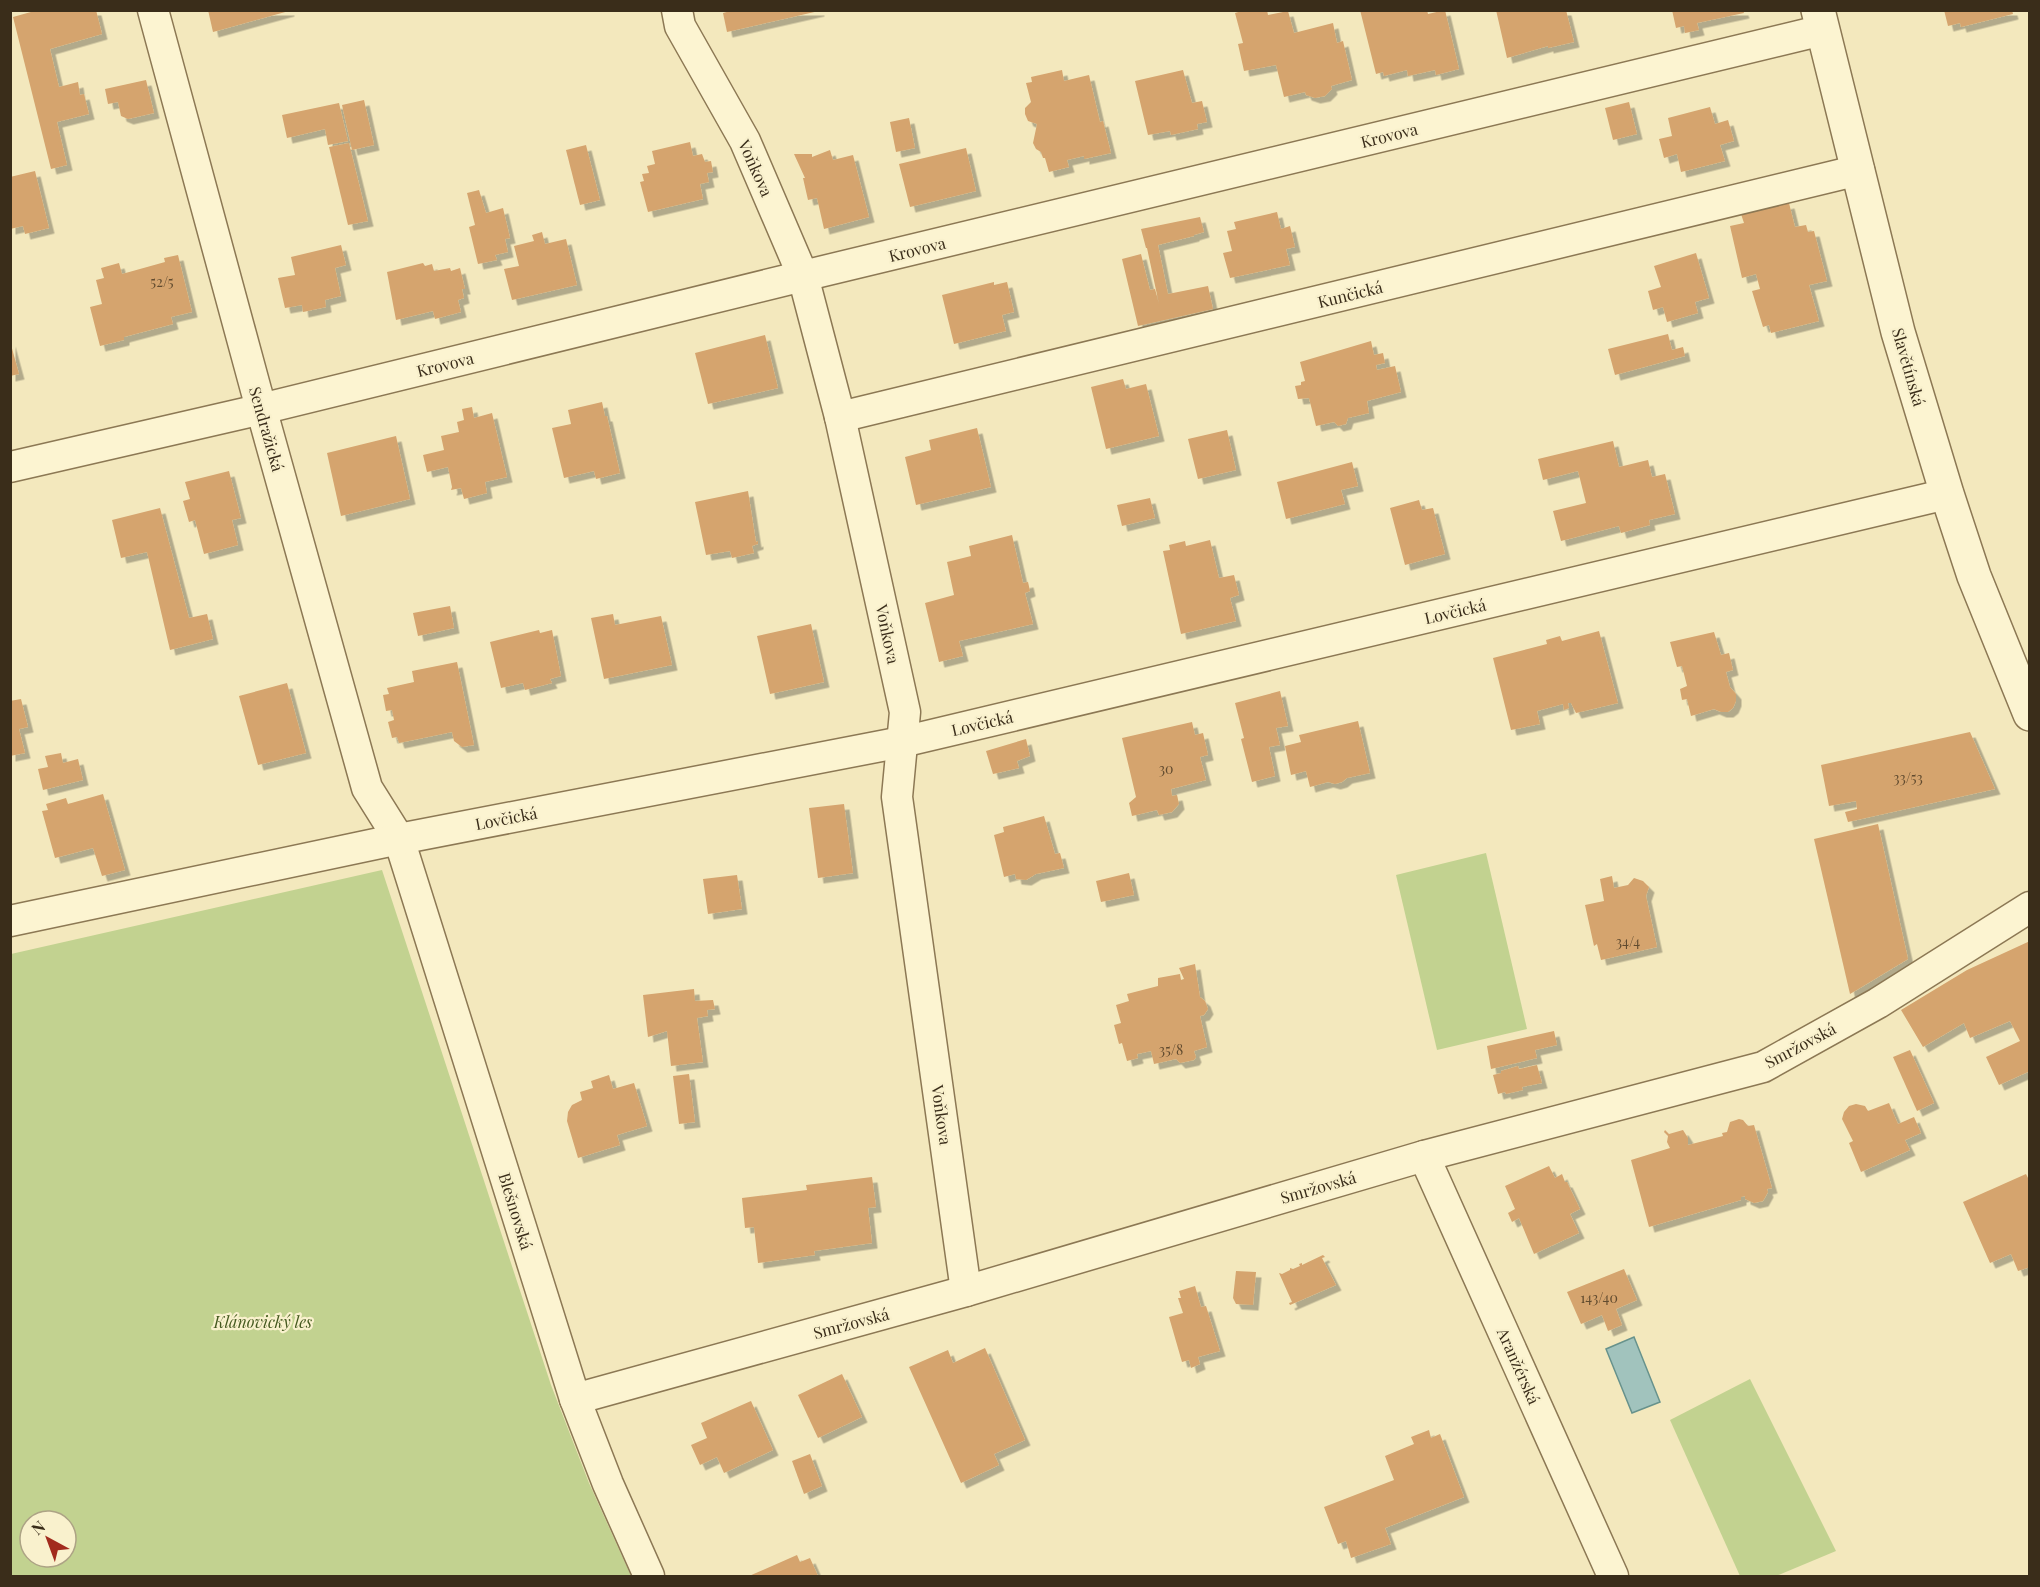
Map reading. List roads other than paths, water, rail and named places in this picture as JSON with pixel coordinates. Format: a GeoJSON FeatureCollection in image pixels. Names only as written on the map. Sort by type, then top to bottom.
{"type":"FeatureCollection","features":[{"type":"Feature","properties":{"kind":"street","name":"Sendražická"},"geometry":{"type":"LineString","coordinates":[[153,10],[367,788],[399,839]]}},
{"type":"Feature","properties":{"kind":"street","name":"Voňkova"},"geometry":{"type":"LineString","coordinates":[[677,10],[680,26],[745,141],[803,276],[840,417],[905,712],[897,797],[966,1291]]}},
{"type":"Feature","properties":{"kind":"street","name":"Krovova"},"geometry":{"type":"LineString","coordinates":[[10,467],[261,409],[803,276],[1821,20]]}},
{"type":"Feature","properties":{"kind":"street","name":"Slavětínská"},"geometry":{"type":"LineString","coordinates":[[1821,20],[1898,332],[1974,576],[2030,714]]}},
{"type":"Feature","properties":{"kind":"street","name":"Kunčická"},"geometry":{"type":"LineString","coordinates":[[840,417],[1859,170]]}},
{"type":"Feature","properties":{"kind":"street","name":"Lovčická"},"geometry":{"type":"LineString","coordinates":[[10,921],[399,839],[902,742],[1947,494]]}},
{"type":"Feature","properties":{"kind":"street","name":"Blešnovská"},"geometry":{"type":"LineString","coordinates":[[399,839],[575,1399],[608,1484],[649,1576]]}},
{"type":"Feature","properties":{"kind":"street","name":"Smržovská"},"geometry":{"type":"LineString","coordinates":[[575,1399],[966,1291],[1424,1156],[1763,1067],[1878,1003],[2030,907]]}},
{"type":"Feature","properties":{"kind":"street","name":"Aranžérská"},"geometry":{"type":"LineString","coordinates":[[1424,1156],[1613,1576]]}},
{"type":"Feature","properties":{"kind":"water"},"geometry":{"type":"Polygon","coordinates":[[[1634,1337],[1660,1402],[1632,1413],[1606,1349],[1634,1337]]]}},
{"type":"Feature","properties":{"kind":"park label","name":"Klánovický les"},"geometry":{"type":"Point","coordinates":[263,1321]}}]}
